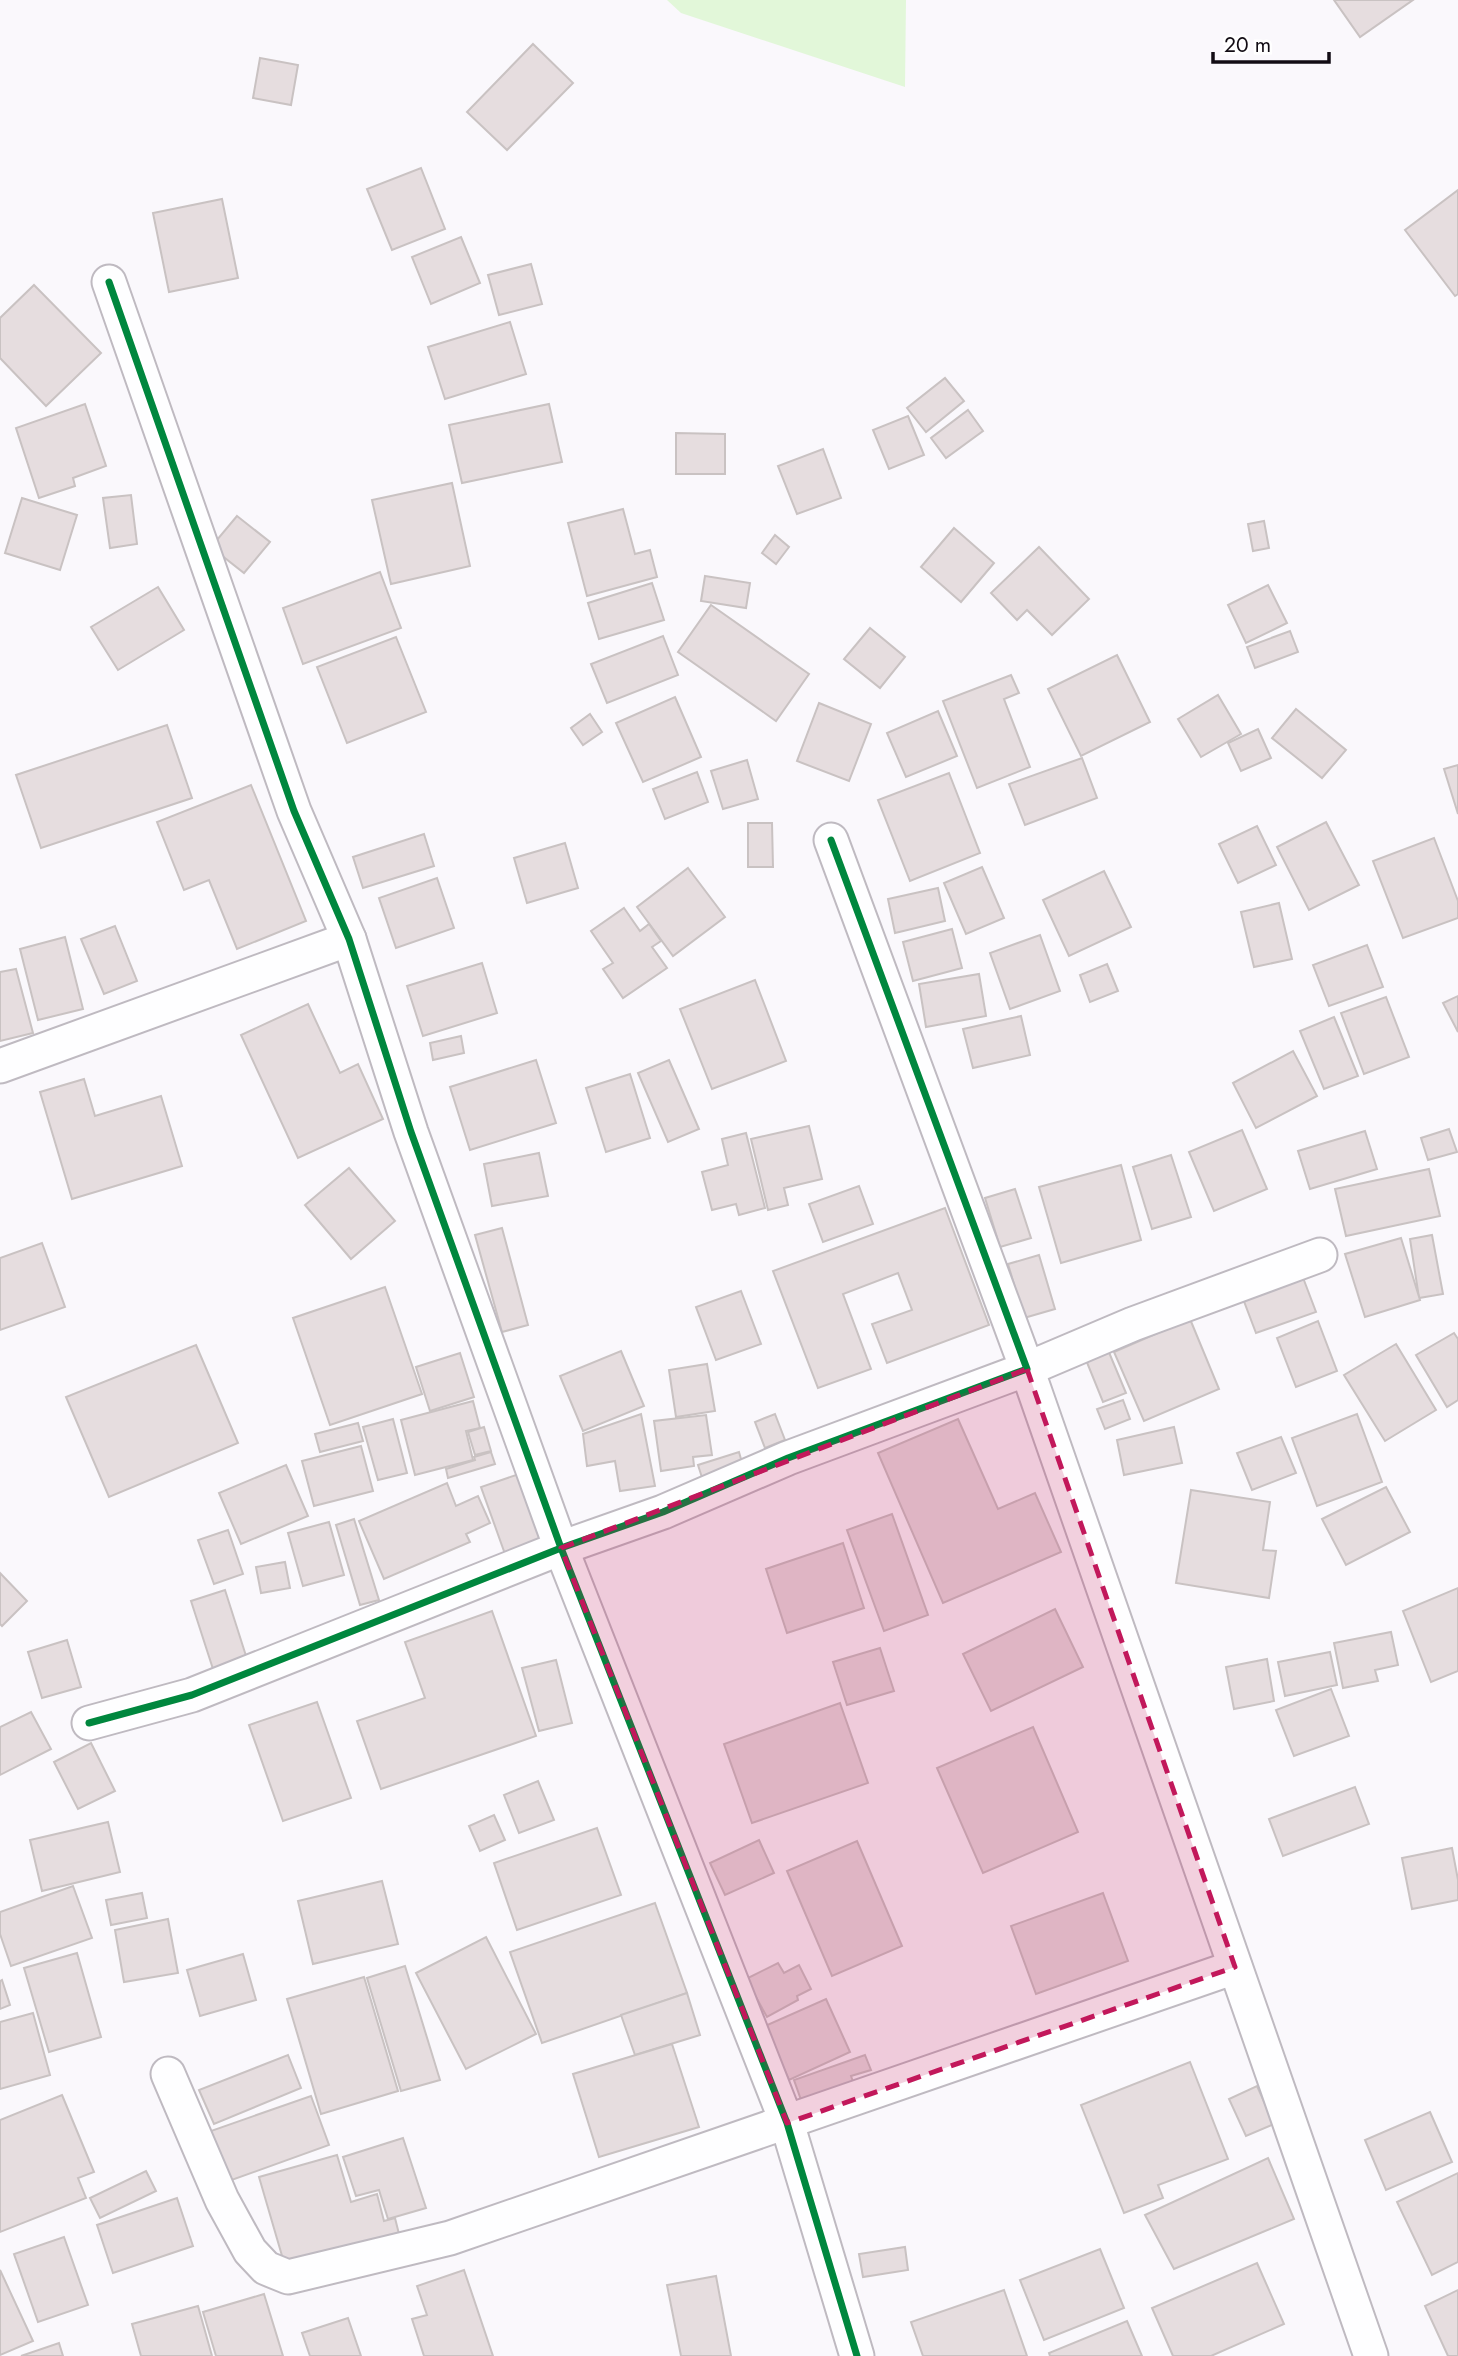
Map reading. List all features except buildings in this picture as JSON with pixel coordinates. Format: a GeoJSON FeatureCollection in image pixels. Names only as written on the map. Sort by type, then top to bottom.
{"type":"FeatureCollection","features":[{"type":"Feature","properties":{"kind":"street"},"geometry":{"type":"LineString","coordinates":[[109,282],[295,811],[349,939],[411,1132],[561,1548],[786,2123],[857,2356]]}},
{"type":"Feature","properties":{"kind":"street"},"geometry":{"type":"LineString","coordinates":[[831,840],[1027,1369],[1371,2356]]}},
{"type":"Feature","properties":{"kind":"street"},"geometry":{"type":"LineString","coordinates":[[0,1066],[349,939]]}},
{"type":"Feature","properties":{"kind":"street"},"geometry":{"type":"LineString","coordinates":[[89,1723],[192,1695],[561,1548],[663,1512],[788,1458],[1027,1369],[1133,1324],[1320,1255]]}},
{"type":"Feature","properties":{"kind":"street"},"geometry":{"type":"LineString","coordinates":[[168,2074],[222,2200],[250,2251],[266,2268],[288,2277],[450,2238],[1235,1967]]}},
{"type":"Feature","properties":{"kind":"highlighted area"},"geometry":{"type":"Polygon","coordinates":[[[1027,1369],[1235,1967],[787,2123],[561,1548],[1027,1369]]]}},
{"type":"Feature","properties":{"kind":"green space"},"geometry":{"type":"Polygon","coordinates":[[[667,0],[906,0],[905,87],[681,13],[667,0]]]}},
{"type":"Feature","properties":{"kind":"cycle path"},"geometry":{"type":"LineString","coordinates":[[109,282],[294,811],[349,939],[411,1132],[561,1548],[787,2123],[857,2356]]}},
{"type":"Feature","properties":{"kind":"cycle path"},"geometry":{"type":"LineString","coordinates":[[89,1723],[192,1695],[561,1548],[663,1512],[788,1458],[1027,1369],[831,840]]}}]}
